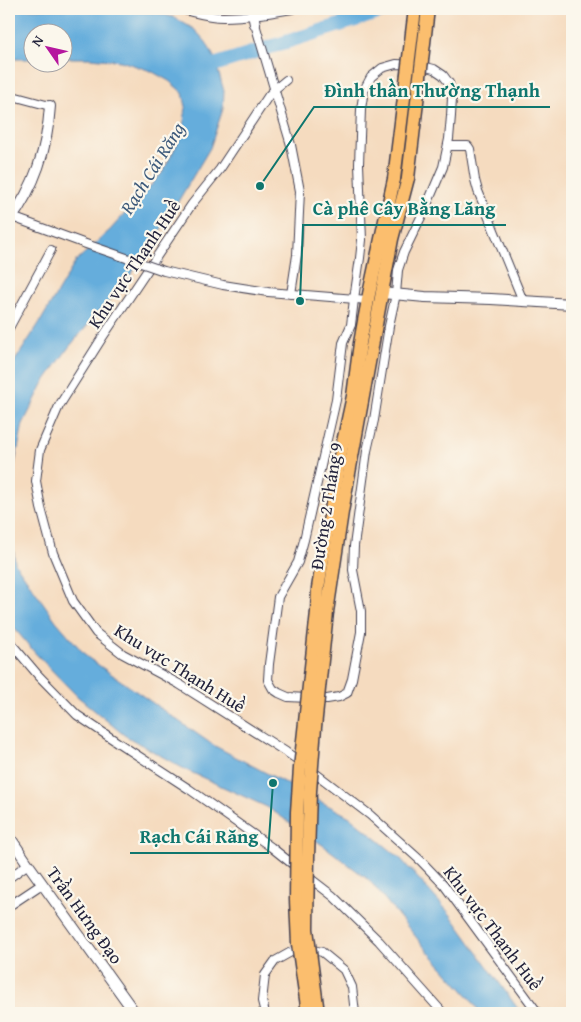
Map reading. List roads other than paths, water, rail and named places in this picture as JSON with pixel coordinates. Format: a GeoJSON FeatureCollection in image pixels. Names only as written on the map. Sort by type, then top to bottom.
{"type":"FeatureCollection","features":[{"type":"Feature","properties":{"kind":"highway","name":"Đường 2 Tháng 9"},"geometry":{"type":"LineString","coordinates":[[318,1013],[307,929],[310,791],[322,612],[318,588],[332,498],[353,396],[368,300],[394,179],[415,9]]}},
{"type":"Feature","properties":{"kind":"highway","name":"Đường 2 Tháng 9"},"geometry":{"type":"LineString","coordinates":[[308,1013],[298,944],[296,900],[297,812],[300,768],[322,612],[392,239],[408,178],[428,9]]}},
{"type":"Feature","properties":{"kind":"street"},"geometry":{"type":"LineString","coordinates":[[180,9],[222,17],[253,16],[292,9]]}},
{"type":"Feature","properties":{"kind":"street"},"geometry":{"type":"LineString","coordinates":[[253,16],[273,80],[272,92],[291,146],[300,191],[297,255],[291,294]]}},
{"type":"Feature","properties":{"kind":"street"},"geometry":{"type":"LineString","coordinates":[[396,64],[418,65],[434,69],[449,83],[452,98],[450,131],[443,167],[404,252],[398,270],[396,294],[367,451],[354,546],[354,570],[362,611],[361,632],[352,680],[347,693],[339,697],[328,699],[288,696],[273,689],[268,680],[269,664],[278,597],[298,562],[304,540],[336,400],[343,343],[351,325],[362,240],[359,164],[361,109],[364,90],[371,77],[382,68],[396,64]]}},
{"type":"Feature","properties":{"kind":"street","name":"Khu vực Thạnh Huề"},"geometry":{"type":"LineString","coordinates":[[286,80],[272,92],[220,169],[192,204],[112,322],[59,406],[40,450],[36,481],[53,554],[73,601],[96,633],[123,654],[179,684],[286,752],[370,815],[422,860],[444,885],[538,1013]]}},
{"type":"Feature","properties":{"kind":"street"},"geometry":{"type":"LineString","coordinates":[[9,95],[50,106],[45,147],[40,165],[28,192],[11,219],[164,271],[223,285],[268,292],[368,300]]}},
{"type":"Feature","properties":{"kind":"street"},"geometry":{"type":"LineString","coordinates":[[448,146],[465,145],[470,149],[478,191],[523,301]]}},
{"type":"Feature","properties":{"kind":"street"},"geometry":{"type":"LineString","coordinates":[[9,328],[51,250]]}},
{"type":"Feature","properties":{"kind":"street"},"geometry":{"type":"LineString","coordinates":[[389,256],[398,270]]}},
{"type":"Feature","properties":{"kind":"street"},"geometry":{"type":"LineString","coordinates":[[382,293],[425,297],[572,304]]}},
{"type":"Feature","properties":{"kind":"street"},"geometry":{"type":"LineString","coordinates":[[351,325],[359,350]]}},
{"type":"Feature","properties":{"kind":"street"},"geometry":{"type":"LineString","coordinates":[[9,641],[38,675],[77,715],[189,789],[271,847],[333,896],[379,941],[442,1013]]}},
{"type":"Feature","properties":{"kind":"street","name":"Trần Hưng Đạo"},"geometry":{"type":"LineString","coordinates":[[9,836],[136,1013]]}},
{"type":"Feature","properties":{"kind":"street"},"geometry":{"type":"LineString","coordinates":[[9,878],[28,864]]}},
{"type":"Feature","properties":{"kind":"street"},"geometry":{"type":"LineString","coordinates":[[10,904],[42,884]]}},
{"type":"Feature","properties":{"kind":"street"},"geometry":{"type":"LineString","coordinates":[[265,1013],[262,1000],[265,975],[275,961],[291,952],[305,948],[322,952],[344,970],[352,987],[355,1013]]}},
{"type":"Feature","properties":{"kind":"water"},"geometry":{"type":"Polygon","coordinates":[[[9,9],[89,9],[157,13],[173,17],[194,29],[206,42],[214,57],[224,91],[223,109],[210,148],[167,220],[130,276],[69,347],[43,384],[23,424],[9,494],[9,370],[76,261],[110,230],[162,173],[182,135],[186,107],[183,93],[169,81],[151,71],[121,61],[72,58],[72,22],[22,22],[22,59],[9,59],[9,9]]]}},
{"type":"Feature","properties":{"kind":"water"},"geometry":{"type":"Polygon","coordinates":[[[9,494],[15,563],[56,621],[87,657],[213,745],[350,817],[400,858],[450,914],[521,1013],[480,1013],[471,999],[425,948],[369,880],[267,807],[186,770],[124,735],[77,696],[36,654],[9,622],[9,494]]]}},
{"type":"Feature","properties":{"kind":"waterway"},"geometry":{"type":"LineString","coordinates":[[198,70],[390,9]]}},
{"type":"Feature","properties":{"kind":"place","name":"Đình thần Thường Thạnh"},"geometry":{"type":"Point","coordinates":[260,186]}},
{"type":"Feature","properties":{"kind":"place","name":"Cà phê Cây Bằng Lăng"},"geometry":{"type":"Point","coordinates":[300,301]}},
{"type":"Feature","properties":{"kind":"place","name":"Rạch Cái Răng"},"geometry":{"type":"Point","coordinates":[273,783]}}]}
